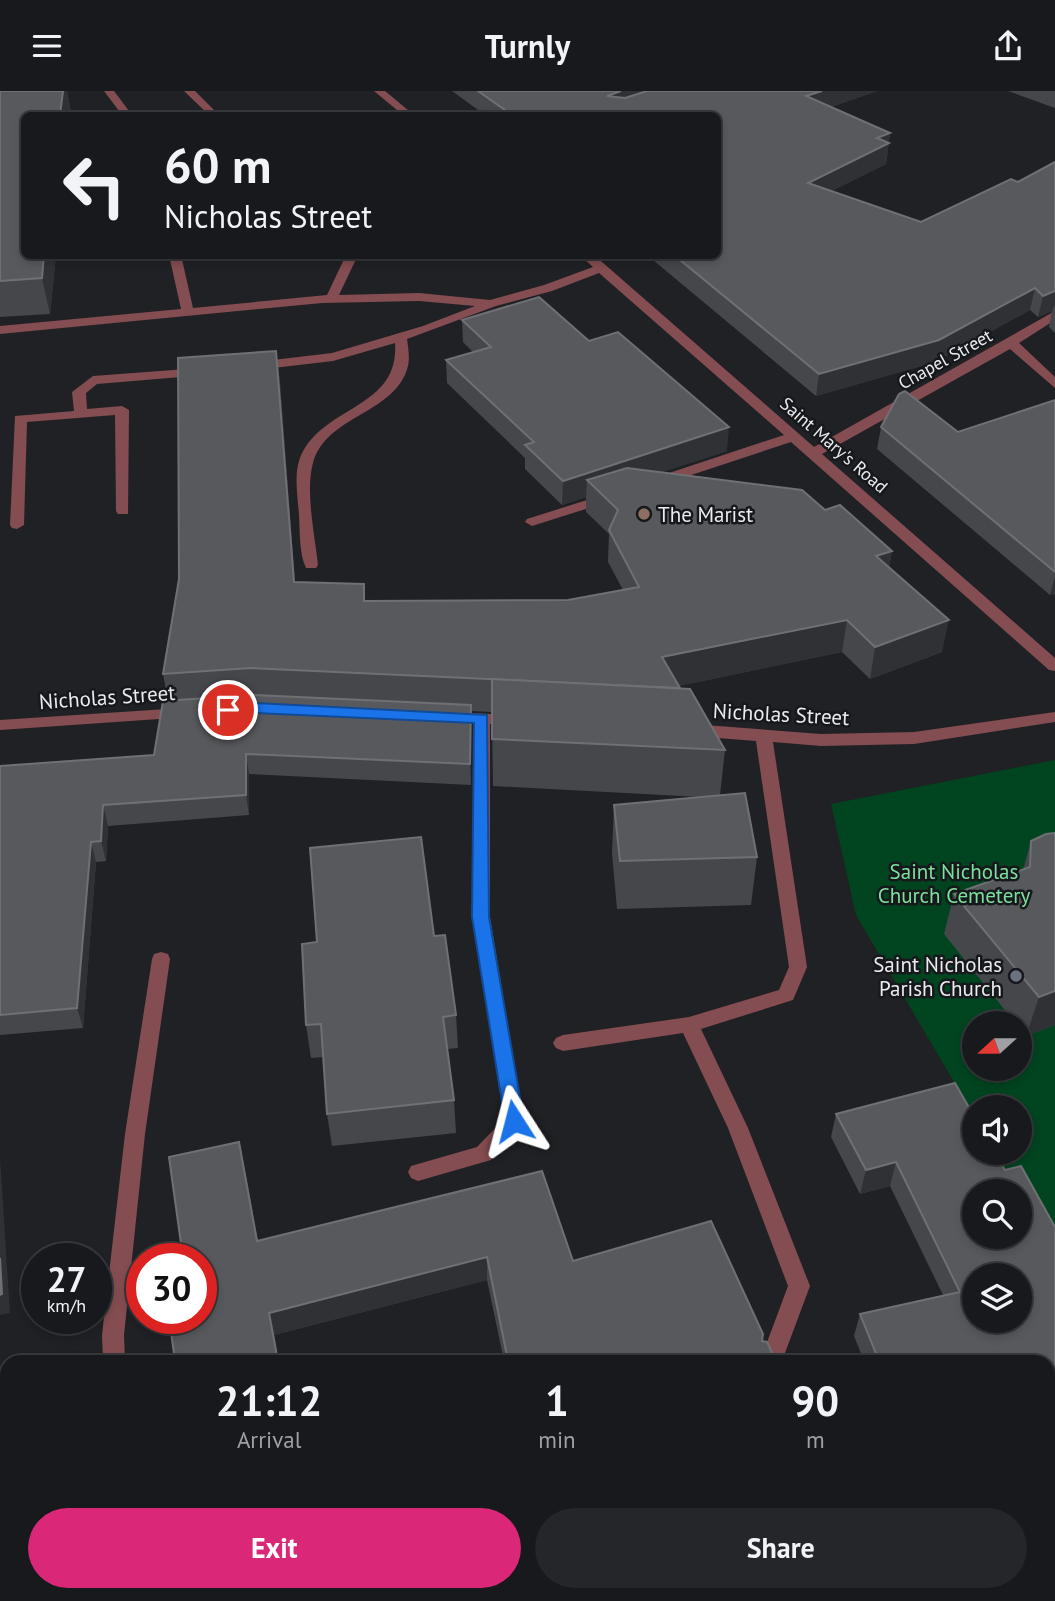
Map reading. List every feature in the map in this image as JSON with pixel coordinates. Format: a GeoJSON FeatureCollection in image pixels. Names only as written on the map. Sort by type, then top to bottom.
{"type":"FeatureCollection","features":[{"type":"Feature","properties":{"kind":"street"},"geometry":{"type":"LineString","coordinates":[[109,91],[125,112]]}},
{"type":"Feature","properties":{"kind":"street"},"geometry":{"type":"LineString","coordinates":[[190,91],[211,112]]}},
{"type":"Feature","properties":{"kind":"street"},"geometry":{"type":"LineString","coordinates":[[379,91],[405,112]]}},
{"type":"Feature","properties":{"kind":"street"},"geometry":{"type":"LineString","coordinates":[[176,259],[188,313]]}},
{"type":"Feature","properties":{"kind":"street"},"geometry":{"type":"LineString","coordinates":[[331,299],[350,259]]}},
{"type":"Feature","properties":{"kind":"street","name":"Saint Mary's Road"},"geometry":{"type":"LineString","coordinates":[[591,259],[1055,666]]}},
{"type":"Feature","properties":{"kind":"street"},"geometry":{"type":"LineString","coordinates":[[245,368],[333,357],[401,337],[492,303],[548,288],[601,268]]}},
{"type":"Feature","properties":{"kind":"street"},"geometry":{"type":"LineString","coordinates":[[0,330],[331,299],[419,297],[492,303]]}},
{"type":"Feature","properties":{"kind":"street","name":"Chapel Street"},"geometry":{"type":"LineString","coordinates":[[814,453],[1011,343],[1055,315]]}},
{"type":"Feature","properties":{"kind":"street"},"geometry":{"type":"LineString","coordinates":[[310,565],[305,464],[312,448],[325,431],[369,404],[388,388],[402,366],[401,337]]}},
{"type":"Feature","properties":{"kind":"street"},"geometry":{"type":"LineString","coordinates":[[1011,343],[1055,384]]}},
{"type":"Feature","properties":{"kind":"street"},"geometry":{"type":"LineString","coordinates":[[81,414],[79,392],[93,380],[218,370]]}},
{"type":"Feature","properties":{"kind":"street"},"geometry":{"type":"LineString","coordinates":[[17,525],[20,419],[122,410],[123,510]]}},
{"type":"Feature","properties":{"kind":"street"},"geometry":{"type":"LineString","coordinates":[[650,484],[795,436]]}},
{"type":"Feature","properties":{"kind":"street"},"geometry":{"type":"LineString","coordinates":[[532,522],[624,492]]}},
{"type":"Feature","properties":{"kind":"street","name":"Nicholas Street"},"geometry":{"type":"LineString","coordinates":[[0,725],[200,712]]}},
{"type":"Feature","properties":{"kind":"street"},"geometry":{"type":"LineString","coordinates":[[429,716],[534,721]]}},
{"type":"Feature","properties":{"kind":"street","name":"Nicholas Street"},"geometry":{"type":"LineString","coordinates":[[680,729],[821,740],[914,737],[1015,725],[1055,717]]}},
{"type":"Feature","properties":{"kind":"street"},"geometry":{"type":"LineString","coordinates":[[418,1172],[484,1154],[514,1121],[481,917],[482,719]]}},
{"type":"Feature","properties":{"kind":"street"},"geometry":{"type":"LineString","coordinates":[[563,1043],[689,1025],[786,996],[798,967],[764,736]]}},
{"type":"Feature","properties":{"kind":"street"},"geometry":{"type":"LineString","coordinates":[[114,1355],[113,1335],[135,1134],[161,959]]}},
{"type":"Feature","properties":{"kind":"street"},"geometry":{"type":"LineString","coordinates":[[689,1025],[738,1128],[799,1286],[773,1355]]}},
{"type":"Feature","properties":{"kind":"green space","name":"Saint Nicholas Church Cemetery"},"geometry":{"type":"Polygon","coordinates":[[[1055,760],[1055,1250],[1032,1212],[1032,1179],[1012,1179],[1003,1165],[1032,1165],[1032,1095],[962,1096],[856,915],[831,804],[1055,760]]]}},
{"type":"Feature","properties":{"kind":"building"},"geometry":{"type":"Polygon","coordinates":[[[0,91],[63,91],[60,112],[21,112],[21,259],[44,259],[42,278],[0,281],[0,91]]]}},
{"type":"Feature","properties":{"kind":"building"},"geometry":{"type":"Polygon","coordinates":[[[478,91],[621,91],[607,96],[625,98],[647,91],[822,91],[806,96],[890,133],[877,138],[889,143],[808,183],[921,222],[1011,179],[1018,182],[1055,162],[1055,291],[1043,296],[1035,288],[939,340],[819,374],[679,259],[721,259],[721,112],[508,112],[478,91]]]}},
{"type":"Feature","properties":{"kind":"building"},"geometry":{"type":"Polygon","coordinates":[[[539,297],[589,341],[618,332],[729,427],[563,481],[525,445],[534,442],[446,360],[491,347],[462,320],[539,297]]]}},
{"type":"Feature","properties":{"kind":"building"},"geometry":{"type":"Polygon","coordinates":[[[276,351],[294,582],[364,584],[364,601],[568,600],[639,587],[609,530],[618,510],[587,480],[627,468],[802,490],[825,510],[840,505],[892,551],[876,556],[949,620],[875,647],[847,620],[662,657],[680,688],[251,668],[163,674],[179,579],[178,358],[276,351]]]}},
{"type":"Feature","properties":{"kind":"building"},"geometry":{"type":"Polygon","coordinates":[[[905,391],[958,432],[1055,400],[1055,572],[881,427],[899,394],[905,391]]]}},
{"type":"Feature","properties":{"kind":"building"},"geometry":{"type":"Polygon","coordinates":[[[492,679],[690,689],[725,750],[492,739],[492,679]]]}},
{"type":"Feature","properties":{"kind":"building"},"geometry":{"type":"Polygon","coordinates":[[[253,695],[471,705],[470,764],[246,754],[246,795],[103,805],[101,841],[91,842],[77,1008],[0,1015],[0,766],[154,755],[163,701],[253,695]]]}},
{"type":"Feature","properties":{"kind":"building"},"geometry":{"type":"Polygon","coordinates":[[[745,793],[757,857],[620,861],[614,805],[745,793]]]}},
{"type":"Feature","properties":{"kind":"building"},"geometry":{"type":"Polygon","coordinates":[[[1055,833],[1055,991],[1039,997],[954,894],[1030,867],[1031,841],[1055,833]]]}},
{"type":"Feature","properties":{"kind":"building"},"geometry":{"type":"Polygon","coordinates":[[[421,837],[434,936],[445,935],[456,1015],[443,1017],[454,1100],[327,1114],[321,1024],[306,1025],[302,944],[317,942],[310,848],[421,837]]]}},
{"type":"Feature","properties":{"kind":"building"},"geometry":{"type":"Polygon","coordinates":[[[955,1083],[962,1095],[962,1165],[1002,1165],[1005,1170],[1021,1166],[1028,1179],[962,1179],[962,1249],[1032,1249],[1032,1186],[1055,1227],[1055,1355],[877,1355],[860,1314],[960,1292],[896,1162],[866,1170],[836,1114],[955,1083]]]}},
{"type":"Feature","properties":{"kind":"building"},"geometry":{"type":"Polygon","coordinates":[[[239,1142],[257,1241],[542,1171],[573,1261],[711,1221],[763,1334],[762,1341],[767,1342],[773,1355],[507,1355],[487,1257],[269,1313],[277,1355],[174,1355],[171,1334],[217,1334],[217,1243],[181,1243],[169,1157],[239,1142]]]}},
{"type":"Feature","properties":{"kind":"building"},"geometry":{"type":"Polygon","coordinates":[[[0,1258],[2,1294],[0,1295],[0,1258]]]}},
{"type":"Feature","properties":{"kind":"place","name":"The Marist"},"geometry":{"type":"Point","coordinates":[644,514]}},
{"type":"Feature","properties":{"kind":"place","name":"Saint Nicholas Parish Church"},"geometry":{"type":"Point","coordinates":[1016,976]}},
{"type":"Feature","properties":{"kind":"route"},"geometry":{"type":"LineString","coordinates":[[228,710],[256,708],[482,719],[481,917],[514,1121]]}}]}
